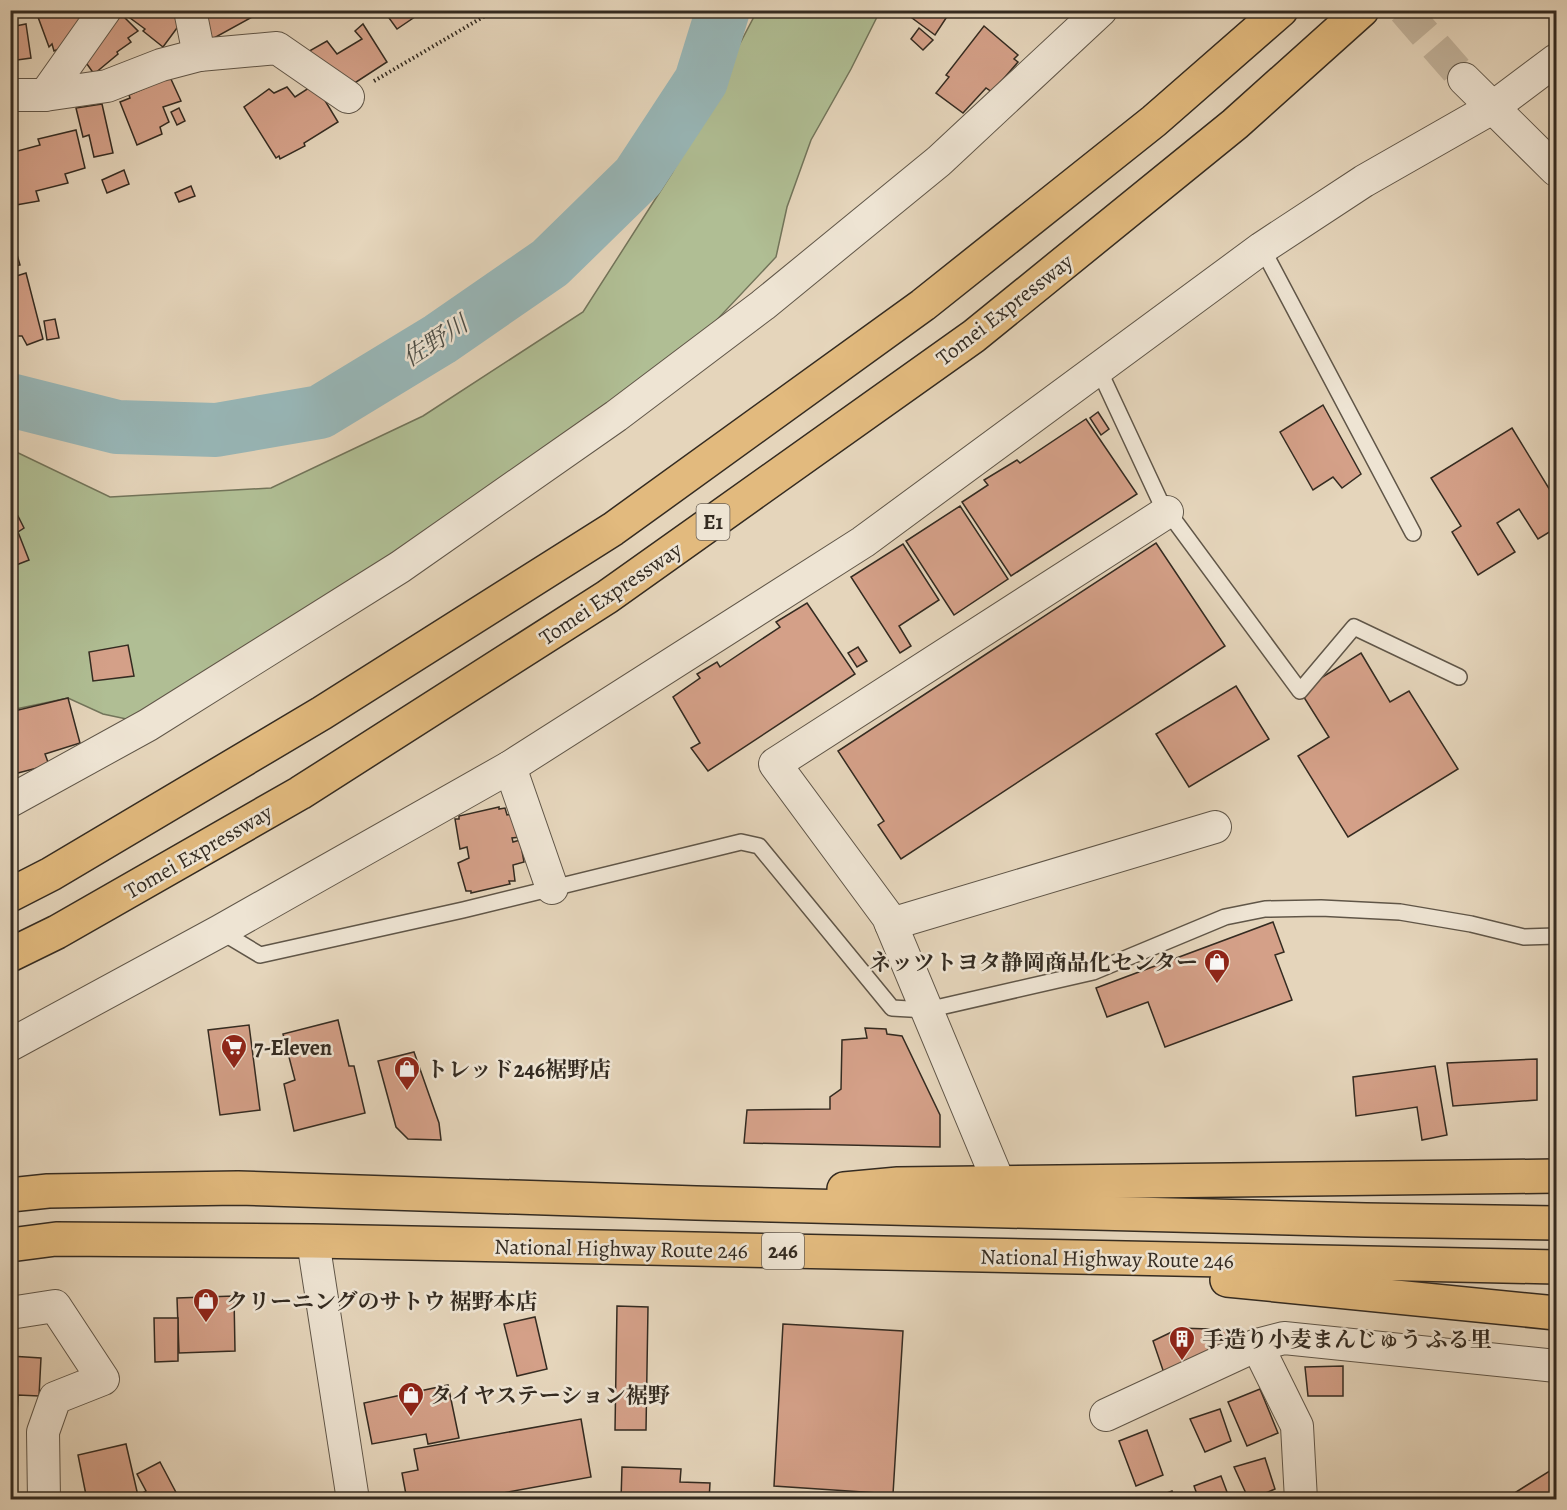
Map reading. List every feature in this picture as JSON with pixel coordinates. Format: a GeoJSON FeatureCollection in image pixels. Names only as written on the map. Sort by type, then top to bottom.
{"type":"FeatureCollection","features":[{"type":"Feature","properties":{"kind":"highway","name":"E1"},"geometry":{"type":"LineString","coordinates":[[10,895],[51,874],[322,713],[613,529],[923,305],[1154,121],[1281,10]]}},
{"type":"Feature","properties":{"kind":"highway","name":"Tomei Expressway"},"geometry":{"type":"LineString","coordinates":[[10,955],[57,932],[300,793],[607,597],[974,336],[1235,124],[1362,10]]}},
{"type":"Feature","properties":{"kind":"highway"},"geometry":{"type":"LineString","coordinates":[[696,1203],[898,1184],[1557,1176]]}},
{"type":"Feature","properties":{"kind":"highway","name":"National Highway Route 246"},"geometry":{"type":"LineString","coordinates":[[10,1195],[48,1191],[238,1188],[696,1203],[1557,1223]]}},
{"type":"Feature","properties":{"kind":"highway","name":"National Highway Route 246"},"geometry":{"type":"LineString","coordinates":[[10,1245],[56,1239],[313,1241],[1557,1267]]}},
{"type":"Feature","properties":{"kind":"highway"},"geometry":{"type":"LineString","coordinates":[[1105,1258],[1174,1275],[1557,1313]]}},
{"type":"Feature","properties":{"kind":"street"},"geometry":{"type":"LineString","coordinates":[[45,95],[105,10]]}},
{"type":"Feature","properties":{"kind":"street"},"geometry":{"type":"LineString","coordinates":[[190,10],[199,55]]}},
{"type":"Feature","properties":{"kind":"street"},"geometry":{"type":"LineString","coordinates":[[10,801],[147,725],[390,573],[463,525],[616,416],[763,305],[939,161],[1101,10]]}},
{"type":"Feature","properties":{"kind":"street"},"geometry":{"type":"LineString","coordinates":[[10,95],[45,95],[107,86],[161,65],[199,55],[277,48],[348,97]]}},
{"type":"Feature","properties":{"kind":"street"},"geometry":{"type":"LineString","coordinates":[[10,1045],[220,931],[510,767],[863,542],[1262,248],[1364,182],[1492,108],[1557,60]]}},
{"type":"Feature","properties":{"kind":"street"},"geometry":{"type":"LineString","coordinates":[[1464,79],[1557,170]]}},
{"type":"Feature","properties":{"kind":"street"},"geometry":{"type":"LineString","coordinates":[[999,1183],[888,917],[775,764],[1167,512]]}},
{"type":"Feature","properties":{"kind":"street"},"geometry":{"type":"LineString","coordinates":[[510,767],[552,888]]}},
{"type":"Feature","properties":{"kind":"street"},"geometry":{"type":"LineString","coordinates":[[891,924],[1215,827]]}},
{"type":"Feature","properties":{"kind":"street"},"geometry":{"type":"LineString","coordinates":[[313,1241],[353,1500]]}},
{"type":"Feature","properties":{"kind":"street"},"geometry":{"type":"LineString","coordinates":[[10,1313],[55,1306],[103,1379],[55,1398],[43,1432],[44,1500]]}},
{"type":"Feature","properties":{"kind":"street"},"geometry":{"type":"LineString","coordinates":[[1106,1414],[1257,1345],[1284,1338],[1557,1366]]}},
{"type":"Feature","properties":{"kind":"street"},"geometry":{"type":"LineString","coordinates":[[1257,1345],[1297,1426],[1301,1500]]}},
{"type":"Feature","properties":{"kind":"lane"},"geometry":{"type":"LineString","coordinates":[[1262,248],[1413,533]]}},
{"type":"Feature","properties":{"kind":"lane"},"geometry":{"type":"LineString","coordinates":[[1099,370],[1160,501],[1300,691],[1354,627],[1459,677]]}},
{"type":"Feature","properties":{"kind":"lane"},"geometry":{"type":"LineString","coordinates":[[220,931],[260,955],[741,842],[759,846],[892,1008],[927,1010],[1093,972],[1225,917],[1265,909],[1321,908],[1400,912],[1471,924],[1524,937],[1557,936]]}},
{"type":"Feature","properties":{"kind":"path"},"geometry":{"type":"LineString","coordinates":[[348,97],[495,10]]}},
{"type":"Feature","properties":{"kind":"green space"},"geometry":{"type":"Polygon","coordinates":[[[757,11],[880,11],[811,140],[787,207],[776,257],[679,360],[358,581],[131,720],[103,714],[68,698],[11,710],[10,449],[110,497],[271,488],[423,416],[583,312],[672,173],[757,11]]]}},
{"type":"Feature","properties":{"kind":"building"},"geometry":{"type":"Polygon","coordinates":[[[52,10],[100,10],[63,47],[54,51],[52,44],[49,47],[38,17],[52,10]]]}},
{"type":"Feature","properties":{"kind":"building"},"geometry":{"type":"Polygon","coordinates":[[[123,10],[178,10],[184,26],[177,28],[163,47],[143,31],[145,29],[122,12],[123,10]]]}},
{"type":"Feature","properties":{"kind":"building"},"geometry":{"type":"Polygon","coordinates":[[[206,10],[265,10],[205,43],[206,10]]]}},
{"type":"Feature","properties":{"kind":"building"},"geometry":{"type":"Polygon","coordinates":[[[392,10],[425,10],[397,29],[389,18],[395,14],[392,10]]]}},
{"type":"Feature","properties":{"kind":"building"},"geometry":{"type":"Polygon","coordinates":[[[905,10],[948,10],[950,12],[935,35],[904,12],[905,10]]]}},
{"type":"Feature","properties":{"kind":"building"},"geometry":{"type":"Polygon","coordinates":[[[120,13],[138,31],[128,38],[131,42],[94,74],[82,57],[120,13]]]}},
{"type":"Feature","properties":{"kind":"building"},"geometry":{"type":"Polygon","coordinates":[[[26,24],[31,58],[10,61],[10,27],[26,24]]]}},
{"type":"Feature","properties":{"kind":"building"},"geometry":{"type":"Polygon","coordinates":[[[363,24],[387,62],[347,88],[304,54],[327,41],[337,54],[362,39],[355,31],[363,24]]]}},
{"type":"Feature","properties":{"kind":"building"},"geometry":{"type":"Polygon","coordinates":[[[984,26],[1018,55],[1014,59],[1018,62],[992,92],[986,88],[963,113],[936,93],[949,77],[946,75],[984,26]]]}},
{"type":"Feature","properties":{"kind":"building"},"geometry":{"type":"Polygon","coordinates":[[[919,28],[933,40],[923,50],[911,39],[919,28]]]}},
{"type":"Feature","properties":{"kind":"building"},"geometry":{"type":"Polygon","coordinates":[[[170,77],[181,101],[163,107],[169,122],[160,127],[162,134],[137,145],[120,102],[130,98],[129,95],[170,77]]]}},
{"type":"Feature","properties":{"kind":"building"},"geometry":{"type":"Polygon","coordinates":[[[315,84],[338,122],[304,143],[305,146],[280,159],[279,156],[276,158],[244,107],[269,89],[274,93],[287,87],[295,97],[315,84]]]}},
{"type":"Feature","properties":{"kind":"building"},"geometry":{"type":"Polygon","coordinates":[[[102,104],[113,153],[94,157],[89,135],[83,137],[76,108],[102,104]]]}},
{"type":"Feature","properties":{"kind":"building"},"geometry":{"type":"Polygon","coordinates":[[[179,108],[185,121],[177,125],[171,112],[179,108]]]}},
{"type":"Feature","properties":{"kind":"building"},"geometry":{"type":"Polygon","coordinates":[[[76,130],[85,168],[65,174],[68,183],[36,191],[39,201],[10,206],[10,153],[40,145],[38,139],[76,130]]]}},
{"type":"Feature","properties":{"kind":"building"},"geometry":{"type":"Polygon","coordinates":[[[124,170],[129,184],[107,193],[102,180],[124,170]]]}},
{"type":"Feature","properties":{"kind":"building"},"geometry":{"type":"Polygon","coordinates":[[[191,186],[195,196],[179,202],[175,193],[191,186]]]}},
{"type":"Feature","properties":{"kind":"building"},"geometry":{"type":"Polygon","coordinates":[[[10,231],[20,265],[10,267],[10,231]]]}},
{"type":"Feature","properties":{"kind":"building"},"geometry":{"type":"Polygon","coordinates":[[[26,273],[43,339],[27,345],[22,336],[10,336],[10,278],[26,273]]]}},
{"type":"Feature","properties":{"kind":"building"},"geometry":{"type":"Polygon","coordinates":[[[55,319],[59,338],[47,340],[44,321],[55,319]]]}},
{"type":"Feature","properties":{"kind":"building"},"geometry":{"type":"Polygon","coordinates":[[[1323,405],[1361,474],[1342,488],[1333,477],[1313,490],[1280,432],[1323,405]]]}},
{"type":"Feature","properties":{"kind":"building"},"geometry":{"type":"Polygon","coordinates":[[[1098,412],[1109,429],[1101,435],[1090,418],[1098,412]]]}},
{"type":"Feature","properties":{"kind":"building"},"geometry":{"type":"Polygon","coordinates":[[[1086,419],[1137,494],[1011,576],[962,502],[988,485],[984,480],[1017,460],[1020,463],[1086,419]]]}},
{"type":"Feature","properties":{"kind":"building"},"geometry":{"type":"Polygon","coordinates":[[[1512,428],[1556,500],[1556,528],[1538,539],[1519,509],[1497,523],[1515,552],[1478,575],[1452,532],[1461,526],[1431,478],[1512,428]]]}},
{"type":"Feature","properties":{"kind":"building"},"geometry":{"type":"Polygon","coordinates":[[[960,506],[1008,579],[954,615],[906,541],[960,506]]]}},
{"type":"Feature","properties":{"kind":"building"},"geometry":{"type":"Polygon","coordinates":[[[18,516],[24,528],[18,532],[29,560],[11,567],[10,572],[10,519],[18,516]]]}},
{"type":"Feature","properties":{"kind":"building"},"geometry":{"type":"Polygon","coordinates":[[[1156,543],[1225,646],[901,859],[878,825],[884,821],[838,751],[1156,543]]]}},
{"type":"Feature","properties":{"kind":"building"},"geometry":{"type":"Polygon","coordinates":[[[903,544],[939,600],[899,626],[911,646],[900,653],[851,577],[903,544]]]}},
{"type":"Feature","properties":{"kind":"building"},"geometry":{"type":"Polygon","coordinates":[[[807,603],[855,674],[708,771],[691,748],[700,743],[673,697],[700,678],[697,674],[717,662],[720,667],[780,627],[776,622],[807,603]]]}},
{"type":"Feature","properties":{"kind":"building"},"geometry":{"type":"Polygon","coordinates":[[[128,645],[134,676],[93,681],[89,652],[128,645]]]}},
{"type":"Feature","properties":{"kind":"building"},"geometry":{"type":"Polygon","coordinates":[[[858,647],[867,661],[857,667],[848,653],[858,647]]]}},
{"type":"Feature","properties":{"kind":"building"},"geometry":{"type":"Polygon","coordinates":[[[1361,653],[1390,702],[1409,691],[1458,769],[1348,837],[1298,756],[1329,737],[1300,691],[1361,653]]]}},
{"type":"Feature","properties":{"kind":"building"},"geometry":{"type":"Polygon","coordinates":[[[1236,686],[1269,739],[1189,787],[1156,734],[1236,686]]]}},
{"type":"Feature","properties":{"kind":"building"},"geometry":{"type":"Polygon","coordinates":[[[68,698],[80,743],[45,754],[49,765],[10,775],[10,712],[68,698]]]}},
{"type":"Feature","properties":{"kind":"building"},"geometry":{"type":"Polygon","coordinates":[[[499,807],[499,809],[505,808],[507,815],[517,813],[521,837],[512,838],[513,842],[520,840],[524,862],[513,865],[515,881],[509,881],[510,884],[471,893],[471,891],[466,891],[458,863],[469,858],[467,847],[460,849],[455,819],[459,819],[459,816],[499,807]]]}},
{"type":"Feature","properties":{"kind":"building"},"geometry":{"type":"Polygon","coordinates":[[[1273,922],[1284,952],[1275,955],[1292,1000],[1165,1047],[1148,1002],[1107,1017],[1096,988],[1273,922]]]}},
{"type":"Feature","properties":{"kind":"building"},"geometry":{"type":"Polygon","coordinates":[[[338,1020],[349,1066],[354,1066],[365,1113],[294,1131],[284,1084],[295,1080],[283,1034],[338,1020]]]}},
{"type":"Feature","properties":{"kind":"building","name":"7-Eleven"},"geometry":{"type":"Polygon","coordinates":[[[249,1025],[260,1110],[220,1115],[208,1030],[249,1025]]]}},
{"type":"Feature","properties":{"kind":"building"},"geometry":{"type":"Polygon","coordinates":[[[865,1028],[886,1029],[887,1034],[902,1036],[940,1115],[940,1147],[744,1143],[747,1110],[830,1109],[830,1097],[841,1089],[842,1040],[867,1038],[865,1028]]]}},
{"type":"Feature","properties":{"kind":"building","name":"トレッド246裾野店"},"geometry":{"type":"Polygon","coordinates":[[[414,1052],[439,1123],[441,1140],[408,1139],[396,1127],[378,1061],[414,1052]]]}},
{"type":"Feature","properties":{"kind":"building"},"geometry":{"type":"Polygon","coordinates":[[[1537,1059],[1537,1100],[1453,1106],[1447,1063],[1537,1059]]]}},
{"type":"Feature","properties":{"kind":"building"},"geometry":{"type":"Polygon","coordinates":[[[1435,1066],[1447,1135],[1422,1140],[1417,1107],[1356,1116],[1353,1077],[1435,1066]]]}},
{"type":"Feature","properties":{"kind":"building"},"geometry":{"type":"Polygon","coordinates":[[[234,1296],[235,1351],[179,1353],[177,1298],[234,1296]]]}},
{"type":"Feature","properties":{"kind":"building"},"geometry":{"type":"Polygon","coordinates":[[[617,1306],[648,1307],[646,1430],[615,1430],[617,1306]]]}},
{"type":"Feature","properties":{"kind":"building"},"geometry":{"type":"Polygon","coordinates":[[[535,1317],[547,1369],[517,1376],[504,1324],[535,1317]]]}},
{"type":"Feature","properties":{"kind":"building"},"geometry":{"type":"Polygon","coordinates":[[[154,1318],[178,1318],[178,1361],[155,1362],[154,1318]]]}},
{"type":"Feature","properties":{"kind":"building"},"geometry":{"type":"Polygon","coordinates":[[[783,1324],[903,1331],[893,1494],[774,1486],[783,1324]]]}},
{"type":"Feature","properties":{"kind":"building","name":"手造り小麦まんじゅう ふる里"},"geometry":{"type":"Polygon","coordinates":[[[1180,1328],[1237,1330],[1242,1345],[1166,1379],[1153,1341],[1180,1328]]]}},
{"type":"Feature","properties":{"kind":"building"},"geometry":{"type":"Polygon","coordinates":[[[10,1356],[41,1358],[39,1396],[18,1395],[14,1475],[10,1475],[10,1356]]]}},
{"type":"Feature","properties":{"kind":"building"},"geometry":{"type":"Polygon","coordinates":[[[1343,1366],[1343,1396],[1308,1396],[1305,1367],[1343,1366]]]}},
{"type":"Feature","properties":{"kind":"building","name":"タイヤステーション裾野"},"geometry":{"type":"Polygon","coordinates":[[[448,1385],[459,1438],[428,1444],[426,1434],[372,1444],[364,1403],[448,1385]]]}},
{"type":"Feature","properties":{"kind":"building"},"geometry":{"type":"Polygon","coordinates":[[[1260,1389],[1278,1433],[1247,1446],[1228,1402],[1260,1389]]]}},
{"type":"Feature","properties":{"kind":"building"},"geometry":{"type":"Polygon","coordinates":[[[1220,1409],[1231,1441],[1205,1452],[1190,1419],[1220,1409]]]}},
{"type":"Feature","properties":{"kind":"building"},"geometry":{"type":"Polygon","coordinates":[[[581,1419],[591,1477],[464,1500],[407,1500],[402,1473],[418,1470],[414,1449],[581,1419]]]}},
{"type":"Feature","properties":{"kind":"building"},"geometry":{"type":"Polygon","coordinates":[[[1147,1430],[1163,1475],[1136,1486],[1119,1441],[1147,1430]]]}},
{"type":"Feature","properties":{"kind":"building"},"geometry":{"type":"Polygon","coordinates":[[[126,1444],[139,1500],[87,1500],[78,1455],[126,1444]]]}},
{"type":"Feature","properties":{"kind":"building"},"geometry":{"type":"Polygon","coordinates":[[[1265,1458],[1275,1489],[1249,1500],[1234,1467],[1265,1458]]]}},
{"type":"Feature","properties":{"kind":"building"},"geometry":{"type":"Polygon","coordinates":[[[160,1462],[180,1500],[144,1500],[141,1494],[146,1491],[137,1474],[160,1462]]]}},
{"type":"Feature","properties":{"kind":"building"},"geometry":{"type":"Polygon","coordinates":[[[622,1467],[681,1469],[680,1482],[710,1483],[709,1500],[621,1500],[622,1467]]]}},
{"type":"Feature","properties":{"kind":"building"},"geometry":{"type":"Polygon","coordinates":[[[1556,1467],[1556,1500],[1520,1500],[1516,1492],[1556,1467]]]}},
{"type":"Feature","properties":{"kind":"building"},"geometry":{"type":"Polygon","coordinates":[[[1221,1476],[1230,1500],[1199,1500],[1194,1486],[1221,1476]]]}},
{"type":"Feature","properties":{"kind":"building"},"geometry":{"type":"Polygon","coordinates":[[[1172,1491],[1175,1500],[1149,1500],[1172,1491]]]}},
{"type":"Feature","properties":{"kind":"waterway","name":"佐野川"},"geometry":{"type":"LineString","coordinates":[[10,400],[117,427],[216,430],[320,412],[440,339],[550,263],[638,177],[701,81],[723,10]]}},
{"type":"Feature","properties":{"kind":"tunnel"},"geometry":{"type":"LineString","coordinates":[[1404,10],[1464,79]]}},
{"type":"Feature","properties":{"kind":"place","name":"ネッツトヨタ静岡商品化センター"},"geometry":{"type":"Point","coordinates":[1217,985]}},
{"type":"Feature","properties":{"kind":"place","name":"7-Eleven"},"geometry":{"type":"Point","coordinates":[234,1070]}},
{"type":"Feature","properties":{"kind":"place","name":"トレッド246裾野店"},"geometry":{"type":"Point","coordinates":[407,1092]}},
{"type":"Feature","properties":{"kind":"place","name":"クリーニングのサトウ 裾野本店"},"geometry":{"type":"Point","coordinates":[206,1324]}},
{"type":"Feature","properties":{"kind":"place","name":"手造り小麦まんじゅう ふる里"},"geometry":{"type":"Point","coordinates":[1182,1362]}},
{"type":"Feature","properties":{"kind":"place","name":"タイヤステーション裾野"},"geometry":{"type":"Point","coordinates":[411,1418]}}]}
